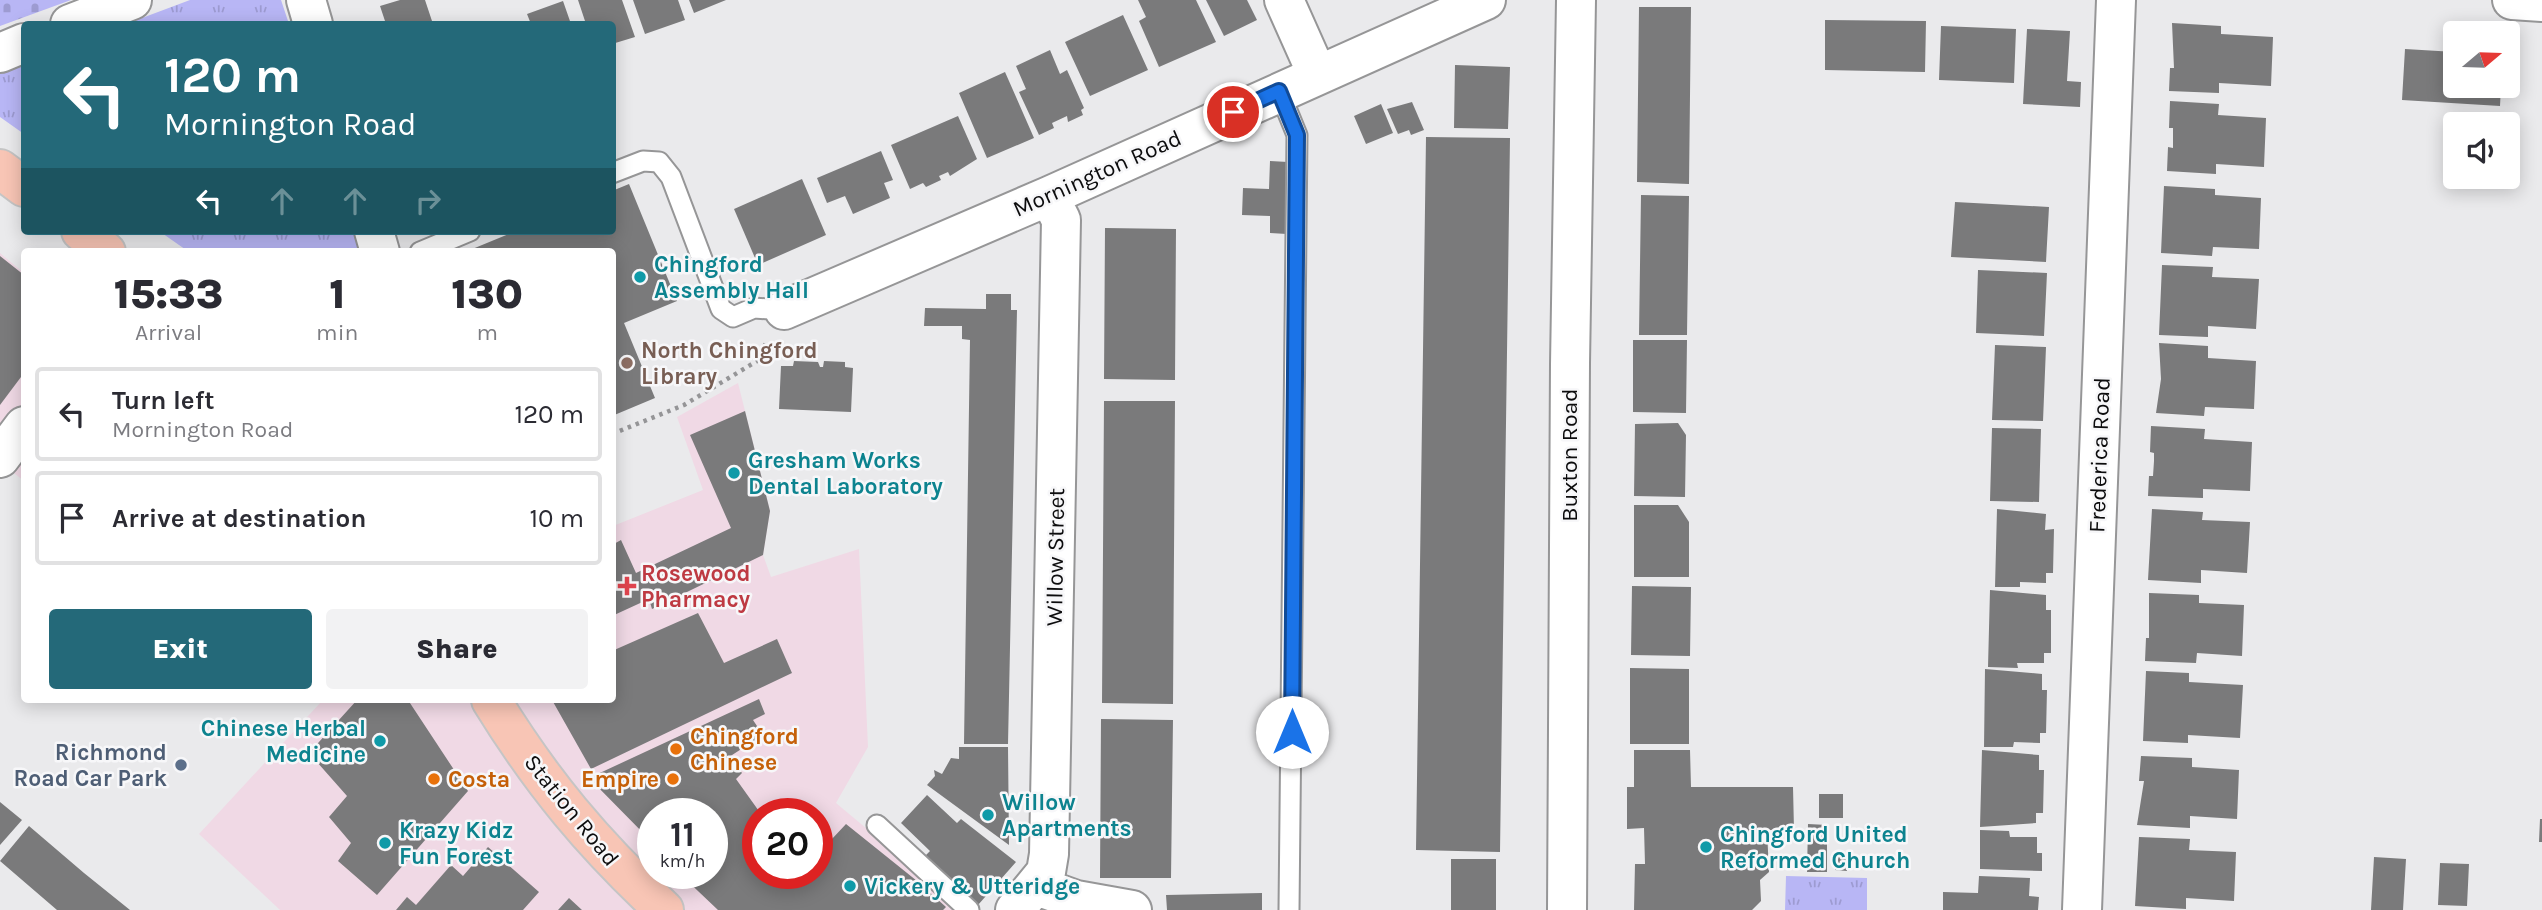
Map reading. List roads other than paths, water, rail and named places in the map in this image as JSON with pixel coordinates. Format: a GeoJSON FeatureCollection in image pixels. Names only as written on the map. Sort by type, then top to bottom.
{"type":"FeatureCollection","features":[{"type":"Feature","properties":{"kind":"main road"},"geometry":{"type":"LineString","coordinates":[[0,169],[21,185]]}},
{"type":"Feature","properties":{"kind":"main road"},"geometry":{"type":"LineString","coordinates":[[86,235],[101,248]]}},
{"type":"Feature","properties":{"kind":"main road","name":"Station Road"},"geometry":{"type":"LineString","coordinates":[[493,703],[554,795],[614,863],[664,910]]}},
{"type":"Feature","properties":{"kind":"street"},"geometry":{"type":"LineString","coordinates":[[78,21],[132,0]]}},
{"type":"Feature","properties":{"kind":"street"},"geometry":{"type":"LineString","coordinates":[[306,0],[312,21]]}},
{"type":"Feature","properties":{"kind":"street"},"geometry":{"type":"LineString","coordinates":[[1284,0],[1317,74]]}},
{"type":"Feature","properties":{"kind":"street","name":"Mornington Road"},"geometry":{"type":"LineString","coordinates":[[784,310],[1049,196],[1486,0]]}},
{"type":"Feature","properties":{"kind":"street","name":"Buxton Road"},"geometry":{"type":"LineString","coordinates":[[1567,910],[1570,377],[1576,0]]}},
{"type":"Feature","properties":{"kind":"street","name":"Frederica Road"},"geometry":{"type":"LineString","coordinates":[[2082,910],[2116,0]]}},
{"type":"Feature","properties":{"kind":"street"},"geometry":{"type":"LineString","coordinates":[[2512,0],[2542,2]]}},
{"type":"Feature","properties":{"kind":"street"},"geometry":{"type":"LineString","coordinates":[[0,53],[21,44]]}},
{"type":"Feature","properties":{"kind":"street","name":"Willow Street"},"geometry":{"type":"LineString","coordinates":[[1026,898],[1046,872],[1049,854],[1061,220],[1049,196]]}},
{"type":"Feature","properties":{"kind":"street"},"geometry":{"type":"LineString","coordinates":[[0,458],[21,430]]}},
{"type":"Feature","properties":{"kind":"street"},"geometry":{"type":"LineString","coordinates":[[1026,898],[1076,900],[1132,910]]}},
{"type":"Feature","properties":{"kind":"lane"},"geometry":{"type":"LineString","coordinates":[[1279,91],[1297,135],[1289,910]]}},
{"type":"Feature","properties":{"kind":"lane"},"geometry":{"type":"LineString","coordinates":[[616,171],[643,161],[659,162],[671,177],[721,309],[733,317],[754,308],[784,310]]}},
{"type":"Feature","properties":{"kind":"lane"},"geometry":{"type":"LineString","coordinates":[[429,248],[460,235]]}},
{"type":"Feature","properties":{"kind":"lane"},"geometry":{"type":"LineString","coordinates":[[877,825],[970,910]]}},
{"type":"Feature","properties":{"kind":"place","name":"Chingford Assembly Hall"},"geometry":{"type":"Point","coordinates":[640,277]}},
{"type":"Feature","properties":{"kind":"place","name":"North Chingford Library"},"geometry":{"type":"Point","coordinates":[627,363]}},
{"type":"Feature","properties":{"kind":"place","name":"Gresham Works Dental Laboratory"},"geometry":{"type":"Point","coordinates":[734,473]}},
{"type":"Feature","properties":{"kind":"place","name":"Rosewood Pharmacy"},"geometry":{"type":"Point","coordinates":[627,586]}},
{"type":"Feature","properties":{"kind":"place","name":"Chinese Herbal Medicine"},"geometry":{"type":"Point","coordinates":[380,741]}},
{"type":"Feature","properties":{"kind":"place","name":"Chingford Chinese"},"geometry":{"type":"Point","coordinates":[676,749]}},
{"type":"Feature","properties":{"kind":"place","name":"Richmond Road Car Park"},"geometry":{"type":"Point","coordinates":[181,765]}},
{"type":"Feature","properties":{"kind":"place","name":"Costa"},"geometry":{"type":"Point","coordinates":[434,779]}},
{"type":"Feature","properties":{"kind":"place","name":"Empire"},"geometry":{"type":"Point","coordinates":[673,779]}},
{"type":"Feature","properties":{"kind":"place","name":"Willow Apartments"},"geometry":{"type":"Point","coordinates":[988,815]}},
{"type":"Feature","properties":{"kind":"place","name":"Krazy Kidz Fun Forest"},"geometry":{"type":"Point","coordinates":[385,843]}},
{"type":"Feature","properties":{"kind":"place","name":"Chingford United Reformed Church"},"geometry":{"type":"Point","coordinates":[1706,847]}},
{"type":"Feature","properties":{"kind":"place","name":"Vickery & Utteridge"},"geometry":{"type":"Point","coordinates":[850,886]}}]}
